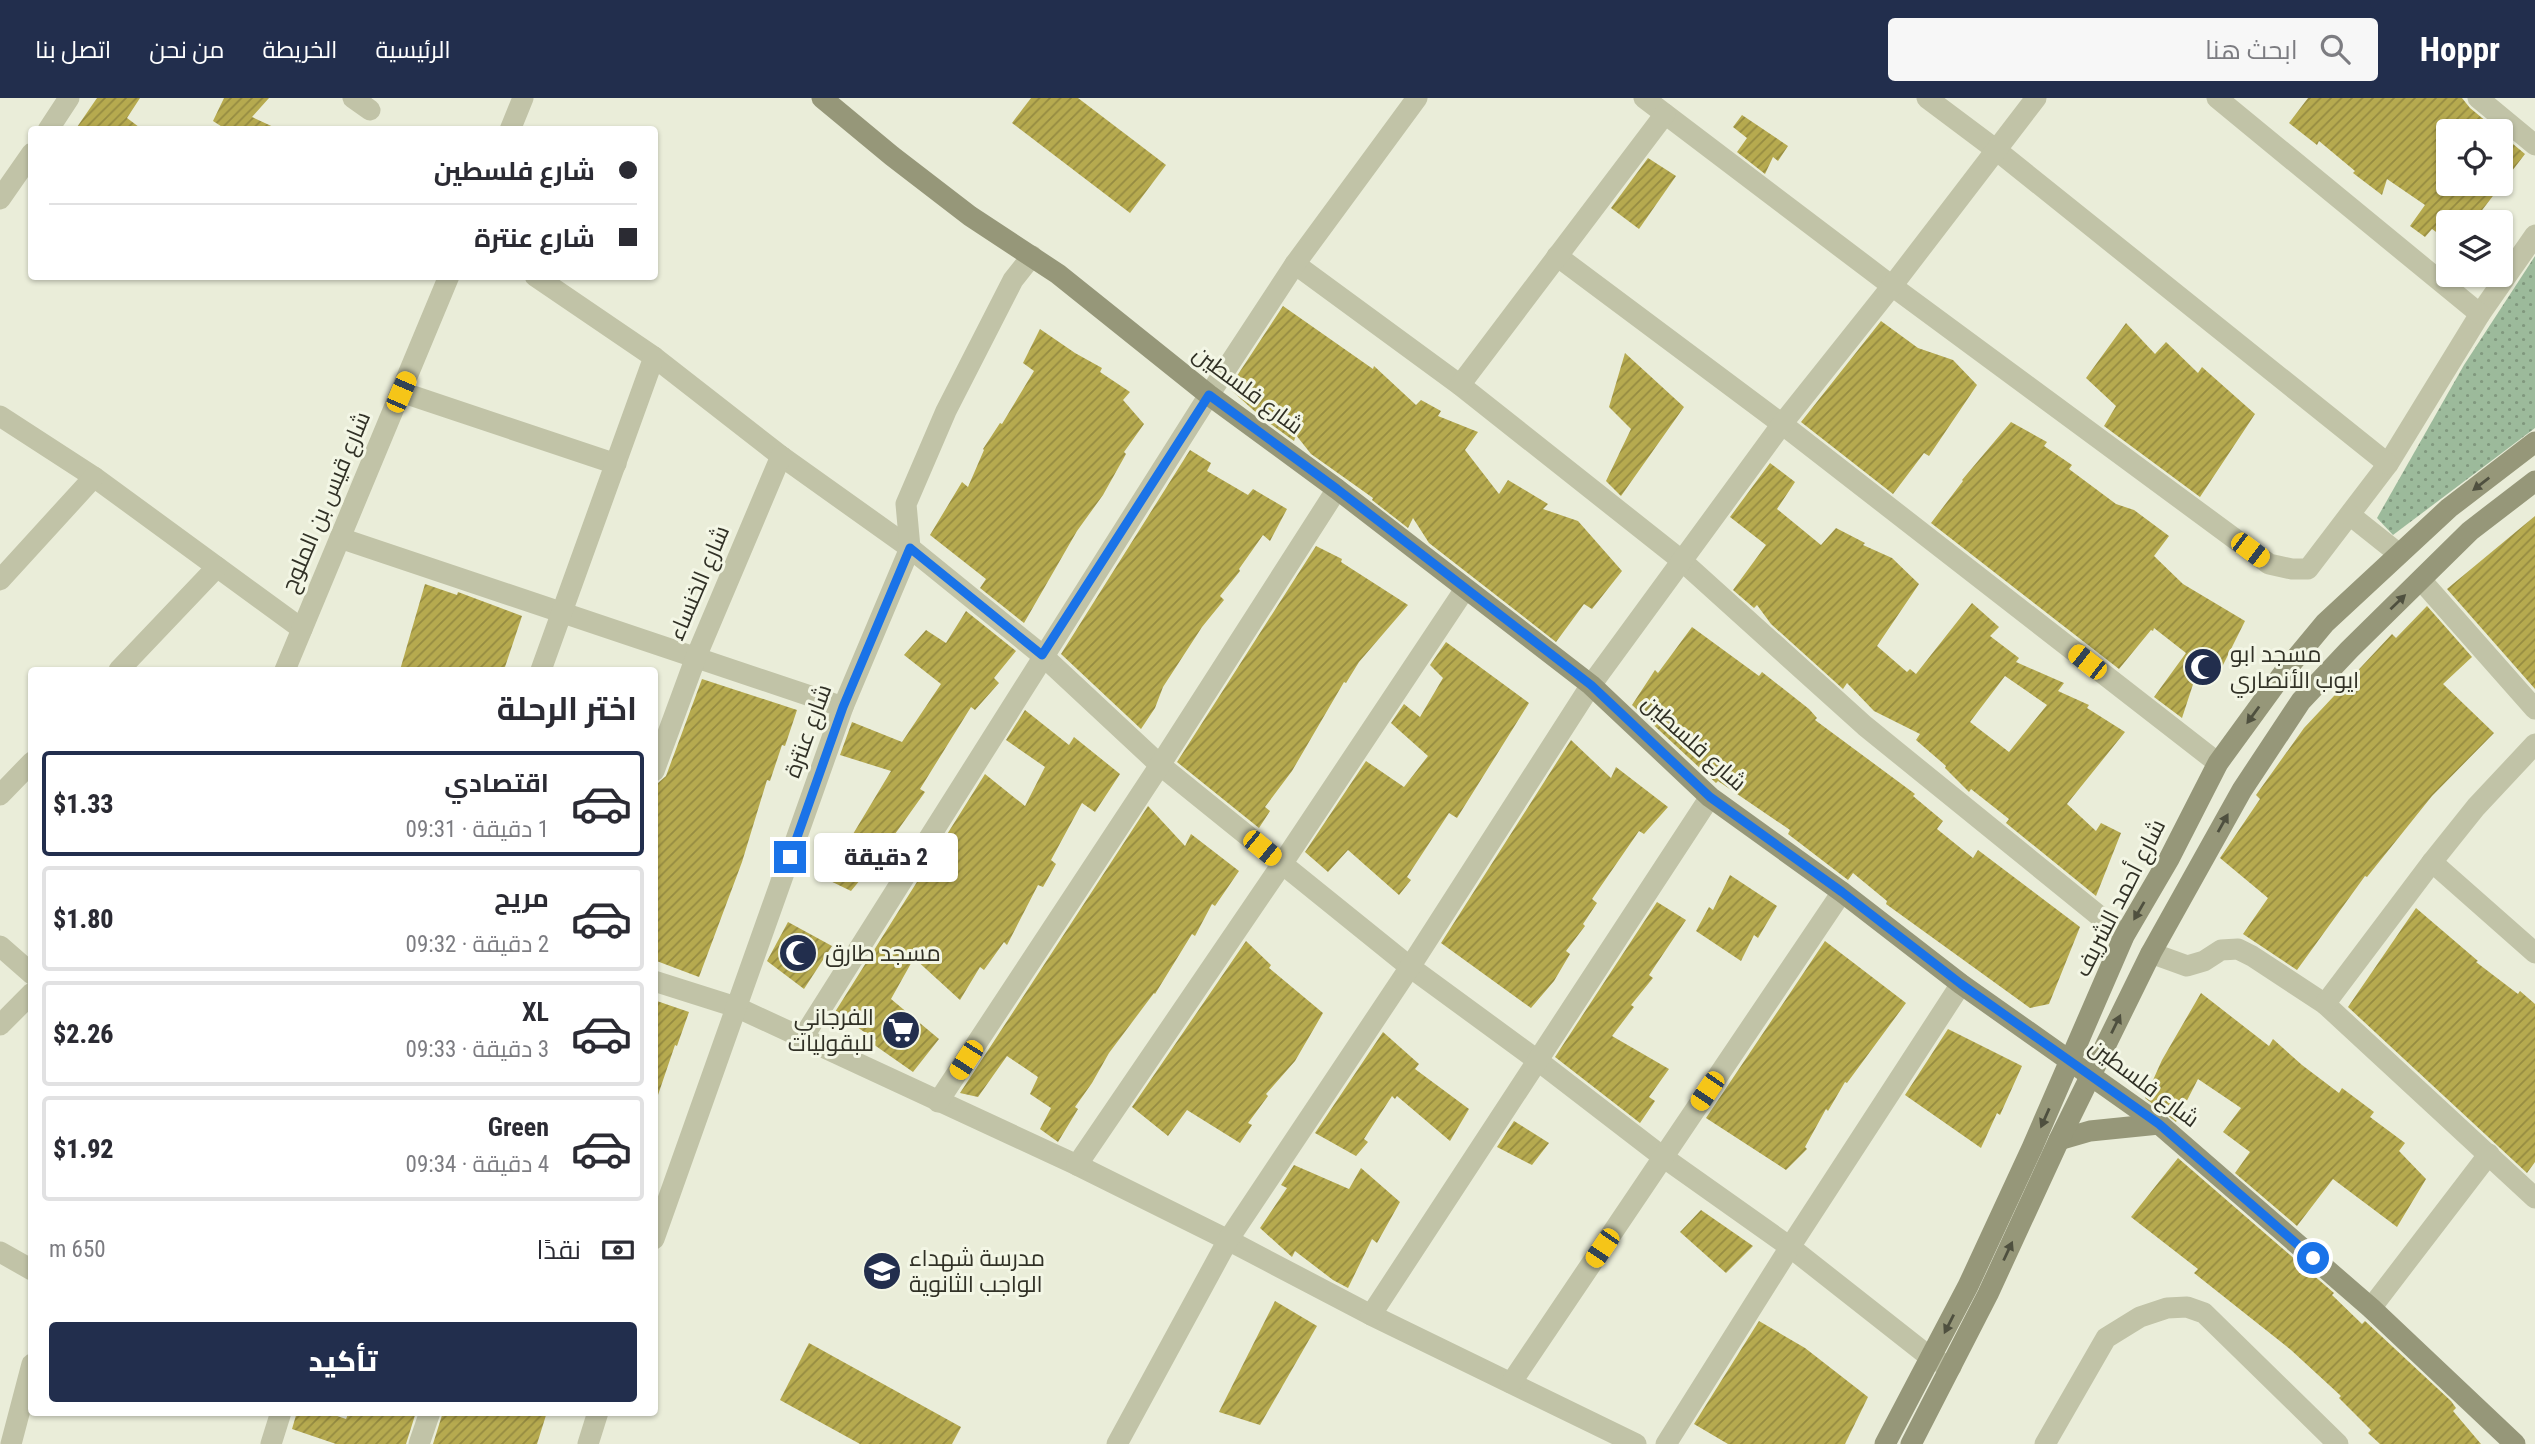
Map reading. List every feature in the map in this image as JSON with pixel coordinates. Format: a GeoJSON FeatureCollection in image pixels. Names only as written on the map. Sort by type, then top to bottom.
{"type":"FeatureCollection","features":[{"type":"Feature","properties":{"kind":"street"},"geometry":{"type":"LineString","coordinates":[[51,126],[69,98]]}},
{"type":"Feature","properties":{"kind":"street"},"geometry":{"type":"LineString","coordinates":[[512,126],[523,98]]}},
{"type":"Feature","properties":{"kind":"street","name":"شارع فلسطين"},"geometry":{"type":"LineString","coordinates":[[822,98],[960,208],[1032,256],[1209,395],[1337,489],[1591,685],[1710,797],[1842,892],[1961,984],[2159,1124],[2371,1308],[2515,1444]]}},
{"type":"Feature","properties":{"kind":"street"},"geometry":{"type":"LineString","coordinates":[[802,1039],[1042,655],[1209,395],[1296,264],[1417,98]]}},
{"type":"Feature","properties":{"kind":"street"},"geometry":{"type":"LineString","coordinates":[[1644,98],[1892,286],[2269,564],[2292,569],[2308,569],[2388,464],[2480,314],[2535,235]]}},
{"type":"Feature","properties":{"kind":"street"},"geometry":{"type":"LineString","coordinates":[[1927,98],[1995,149],[2388,464]]}},
{"type":"Feature","properties":{"kind":"street"},"geometry":{"type":"LineString","coordinates":[[1117,1444],[1228,1240],[1410,967],[1591,685],[1782,424],[2036,98]]}},
{"type":"Feature","properties":{"kind":"street"},"geometry":{"type":"LineString","coordinates":[[2217,98],[2480,314]]}},
{"type":"Feature","properties":{"kind":"street"},"geometry":{"type":"LineString","coordinates":[[2478,98],[2535,145]]}},
{"type":"Feature","properties":{"kind":"street"},"geometry":{"type":"LineString","coordinates":[[1460,385],[1665,114]]}},
{"type":"Feature","properties":{"kind":"street"},"geometry":{"type":"LineString","coordinates":[[3,187],[28,158]]}},
{"type":"Feature","properties":{"kind":"street","name":"شارع عنترة"},"geometry":{"type":"LineString","coordinates":[[658,1228],[843,707],[910,548],[906,504],[946,411],[1013,280],[1032,256]]}},
{"type":"Feature","properties":{"kind":"street"},"geometry":{"type":"LineString","coordinates":[[1557,256],[1782,424],[2218,763]]}},
{"type":"Feature","properties":{"kind":"street"},"geometry":{"type":"LineString","coordinates":[[1296,264],[1460,385],[1681,560],[1866,726],[2124,936]]}},
{"type":"Feature","properties":{"kind":"street","name":"شارع قيس بن الملوح"},"geometry":{"type":"LineString","coordinates":[[286,667],[447,280]]}},
{"type":"Feature","properties":{"kind":"street"},"geometry":{"type":"LineString","coordinates":[[541,280],[654,357],[781,456],[910,548],[1042,655],[1160,765],[1410,967],[1663,1157],[1790,1247],[1931,1358],[1951,1367]]}},
{"type":"Feature","properties":{"kind":"street"},"geometry":{"type":"LineString","coordinates":[[542,667],[654,357]]}},
{"type":"Feature","properties":{"kind":"street"},"geometry":{"type":"LineString","coordinates":[[401,392],[616,464]]}},
{"type":"Feature","properties":{"kind":"street"},"geometry":{"type":"LineString","coordinates":[[0,416],[94,477],[302,629]]}},
{"type":"Feature","properties":{"kind":"street","name":"شارع أحمد الشريف"},"geometry":{"type":"LineString","coordinates":[[1885,1444],[1974,1273],[2124,936],[2169,859],[2218,763],[2285,671],[2325,623],[2449,508],[2535,442]]}},
{"type":"Feature","properties":{"kind":"street","name":"شارع الخنساء"},"geometry":{"type":"LineString","coordinates":[[658,760],[696,657],[781,456]]}},
{"type":"Feature","properties":{"kind":"street"},"geometry":{"type":"LineString","coordinates":[[0,580],[94,477]]}},
{"type":"Feature","properties":{"kind":"street"},"geometry":{"type":"LineString","coordinates":[[1912,1444],[1988,1294],[2059,1140],[2151,953],[2242,790],[2301,701],[2349,650],[2470,531],[2535,481]]}},
{"type":"Feature","properties":{"kind":"street"},"geometry":{"type":"LineString","coordinates":[[938,1102],[1160,765],[1337,489]]}},
{"type":"Feature","properties":{"kind":"street"},"geometry":{"type":"LineString","coordinates":[[2350,515],[2399,554]]}},
{"type":"Feature","properties":{"kind":"street"},"geometry":{"type":"LineString","coordinates":[[340,538],[843,707]]}},
{"type":"Feature","properties":{"kind":"street"},"geometry":{"type":"LineString","coordinates":[[121,667],[217,566]]}},
{"type":"Feature","properties":{"kind":"street"},"geometry":{"type":"LineString","coordinates":[[2421,580],[2535,709]]}},
{"type":"Feature","properties":{"kind":"street"},"geometry":{"type":"LineString","coordinates":[[1077,1165],[1465,589]]}},
{"type":"Feature","properties":{"kind":"street"},"geometry":{"type":"LineString","coordinates":[[2325,1004],[2476,807],[2535,744]]}},
{"type":"Feature","properties":{"kind":"street"},"geometry":{"type":"LineString","coordinates":[[0,795],[28,766]]}},
{"type":"Feature","properties":{"kind":"street"},"geometry":{"type":"LineString","coordinates":[[1371,1315],[1710,797]]}},
{"type":"Feature","properties":{"kind":"street"},"geometry":{"type":"LineString","coordinates":[[2432,862],[2535,953]]}},
{"type":"Feature","properties":{"kind":"street"},"geometry":{"type":"LineString","coordinates":[[1511,1383],[1842,892]]}},
{"type":"Feature","properties":{"kind":"street"},"geometry":{"type":"LineString","coordinates":[[0,946],[28,970]]}},
{"type":"Feature","properties":{"kind":"street"},"geometry":{"type":"LineString","coordinates":[[2151,953],[2187,966],[2204,961],[2221,950],[2238,949],[2252,956],[2325,1004],[2535,1198]]}},
{"type":"Feature","properties":{"kind":"street"},"geometry":{"type":"LineString","coordinates":[[658,982],[736,1007],[1077,1165],[1371,1315],[1636,1444]]}},
{"type":"Feature","properties":{"kind":"street"},"geometry":{"type":"LineString","coordinates":[[1666,1444],[1961,984]]}},
{"type":"Feature","properties":{"kind":"street"},"geometry":{"type":"LineString","coordinates":[[0,1025],[28,997]]}},
{"type":"Feature","properties":{"kind":"street"},"geometry":{"type":"LineString","coordinates":[[2059,1140],[2090,1131],[2159,1124]]}},
{"type":"Feature","properties":{"kind":"street"},"geometry":{"type":"LineString","coordinates":[[2371,1308],[2489,1154]]}},
{"type":"Feature","properties":{"kind":"street"},"geometry":{"type":"LineString","coordinates":[[0,1252],[28,1268]]}},
{"type":"Feature","properties":{"kind":"street"},"geometry":{"type":"LineString","coordinates":[[2045,1444],[2106,1338],[2140,1317],[2167,1308],[2187,1307],[2204,1313],[2338,1444]]}},
{"type":"Feature","properties":{"kind":"street"},"geometry":{"type":"LineString","coordinates":[[12,1444],[28,1380]]}},
{"type":"Feature","properties":{"kind":"street"},"geometry":{"type":"LineString","coordinates":[[271,1444],[280,1416]]}},
{"type":"Feature","properties":{"kind":"street"},"geometry":{"type":"LineString","coordinates":[[419,1444],[429,1416]]}},
{"type":"Feature","properties":{"kind":"street"},"geometry":{"type":"LineString","coordinates":[[588,1444],[597,1416]]}},
{"type":"Feature","properties":{"kind":"green space"},"geometry":{"type":"Polygon","coordinates":[[[2535,256],[2535,428],[2393,535],[2377,518],[2464,365],[2535,256]]]}},
{"type":"Feature","properties":{"kind":"building"},"geometry":{"type":"Polygon","coordinates":[[[97,98],[140,98],[127,118],[138,126],[78,126],[97,98]]]}},
{"type":"Feature","properties":{"kind":"building"},"geometry":{"type":"Polygon","coordinates":[[[224,98],[269,98],[252,117],[271,126],[221,126],[213,121],[224,98]]]}},
{"type":"Feature","properties":{"kind":"building"},"geometry":{"type":"Polygon","coordinates":[[[1031,98],[1078,98],[1166,165],[1130,213],[1012,123],[1031,98]]]}},
{"type":"Feature","properties":{"kind":"building"},"geometry":{"type":"Polygon","coordinates":[[[2308,98],[2462,98],[2483,119],[2436,119],[2436,196],[2493,196],[2482,210],[2436,210],[2436,232],[2432,229],[2425,237],[2410,226],[2425,205],[2387,179],[2382,195],[2353,173],[2355,171],[2319,141],[2317,145],[2289,123],[2308,98]]]}},
{"type":"Feature","properties":{"kind":"building"},"geometry":{"type":"Polygon","coordinates":[[[1742,115],[1788,146],[1778,161],[1773,157],[1765,174],[1737,152],[1747,138],[1733,127],[1742,115]]]}},
{"type":"Feature","properties":{"kind":"building"},"geometry":{"type":"Polygon","coordinates":[[[2513,144],[2525,154],[2513,170],[2513,144]]]}},
{"type":"Feature","properties":{"kind":"building"},"geometry":{"type":"Polygon","coordinates":[[[1648,158],[1676,176],[1639,229],[1611,208],[1648,158]]]}},
{"type":"Feature","properties":{"kind":"building"},"geometry":{"type":"Polygon","coordinates":[[[1283,306],[1373,369],[1374,366],[1416,405],[1421,400],[1441,411],[1438,416],[1478,432],[1465,450],[1499,494],[1508,480],[1548,504],[1543,509],[1578,521],[1622,571],[1592,609],[1584,604],[1556,642],[1429,543],[1413,518],[1408,528],[1372,500],[1373,498],[1311,454],[1296,435],[1294,441],[1261,417],[1229,388],[1283,306]]]}},
{"type":"Feature","properties":{"kind":"building"},"geometry":{"type":"Polygon","coordinates":[[[1881,321],[1918,348],[1953,360],[1977,385],[1929,456],[1924,453],[1893,494],[1801,422],[1881,321]]]}},
{"type":"Feature","properties":{"kind":"building"},"geometry":{"type":"Polygon","coordinates":[[[2126,323],[2155,354],[2166,342],[2198,373],[2202,367],[2255,414],[2200,497],[2104,426],[2116,406],[2086,378],[2126,323]]]}},
{"type":"Feature","properties":{"kind":"building"},"geometry":{"type":"Polygon","coordinates":[[[1040,329],[1102,368],[1100,372],[1130,392],[1123,400],[1144,424],[1124,452],[1126,454],[1103,495],[1077,531],[1024,623],[980,588],[986,579],[930,535],[962,482],[968,487],[983,449],[1000,423],[1002,424],[1034,371],[1023,363],[1040,329]]]}},
{"type":"Feature","properties":{"kind":"building"},"geometry":{"type":"Polygon","coordinates":[[[1625,353],[1684,407],[1621,496],[1606,481],[1631,429],[1609,407],[1625,353]]]}},
{"type":"Feature","properties":{"kind":"building"},"geometry":{"type":"Polygon","coordinates":[[[2011,422],[2047,442],[2044,446],[2072,465],[2069,469],[2116,504],[2134,510],[2169,536],[2154,556],[2183,584],[2245,621],[2217,677],[2200,663],[2182,718],[2154,697],[2186,653],[2154,628],[2119,669],[1931,523],[1962,480],[2011,422]]]}},
{"type":"Feature","properties":{"kind":"building"},"geometry":{"type":"Polygon","coordinates":[[[1190,450],[1211,463],[1207,471],[1248,495],[1253,489],[1287,509],[1270,541],[1263,535],[1220,596],[1224,600],[1202,627],[1163,687],[1155,708],[1141,729],[1061,654],[1190,450]]]}},
{"type":"Feature","properties":{"kind":"building"},"geometry":{"type":"Polygon","coordinates":[[[1770,463],[1795,482],[1777,509],[1821,545],[1836,528],[1865,543],[1863,545],[1892,558],[1919,584],[1877,646],[1907,672],[1910,669],[1916,674],[1972,603],[1999,627],[1990,636],[2019,658],[2016,662],[2064,683],[2058,691],[2089,705],[2087,708],[2125,732],[2067,804],[2096,831],[2101,823],[2121,833],[2096,896],[2006,823],[2009,819],[1971,789],[1969,792],[1946,766],[1916,740],[1920,734],[1874,711],[1847,683],[1843,689],[1771,624],[1757,605],[1754,608],[1733,590],[1766,545],[1730,517],[1770,463]],[[2005,676],[1970,722],[2009,752],[2047,705],[2005,676]]]}},
{"type":"Feature","properties":{"kind":"building"},"geometry":{"type":"Polygon","coordinates":[[[2535,516],[2535,689],[2447,589],[2535,516]]]}},
{"type":"Feature","properties":{"kind":"building"},"geometry":{"type":"Polygon","coordinates":[[[1316,546],[1342,559],[1341,562],[1408,605],[1359,662],[1346,683],[1344,682],[1292,771],[1265,807],[1270,811],[1259,828],[1177,762],[1316,546]]]}},
{"type":"Feature","properties":{"kind":"building"},"geometry":{"type":"Polygon","coordinates":[[[425,584],[457,595],[458,592],[522,616],[505,667],[401,667],[425,584]]]}},
{"type":"Feature","properties":{"kind":"building"},"geometry":{"type":"Polygon","coordinates":[[[2427,606],[2472,657],[2443,684],[2494,733],[2432,796],[2367,877],[2365,876],[2297,970],[2243,934],[2268,898],[2220,858],[2260,799],[2256,795],[2304,728],[2392,634],[2396,638],[2427,606]]]}},
{"type":"Feature","properties":{"kind":"building"},"geometry":{"type":"Polygon","coordinates":[[[966,611],[1016,651],[994,678],[999,683],[975,710],[971,707],[920,789],[925,792],[851,891],[820,876],[821,839],[844,849],[891,771],[840,755],[852,722],[902,742],[941,684],[904,655],[926,630],[946,643],[966,611]]]}},
{"type":"Feature","properties":{"kind":"building"},"geometry":{"type":"Polygon","coordinates":[[[1692,627],[1759,676],[1762,672],[1809,709],[1817,718],[1815,720],[1915,794],[1913,796],[1943,821],[1937,829],[1973,858],[1978,850],[2080,927],[2049,1004],[2030,1008],[1886,904],[1887,901],[1853,873],[1848,880],[1788,834],[1790,830],[1718,781],[1716,783],[1632,705],[1655,670],[1658,673],[1692,627]]]}},
{"type":"Feature","properties":{"kind":"building"},"geometry":{"type":"Polygon","coordinates":[[[1446,642],[1529,703],[1457,818],[1449,813],[1407,877],[1411,880],[1399,895],[1348,850],[1328,872],[1305,852],[1366,761],[1404,787],[1428,756],[1391,723],[1404,704],[1420,717],[1443,678],[1430,665],[1446,642]]]}},
{"type":"Feature","properties":{"kind":"building"},"geometry":{"type":"Polygon","coordinates":[[[702,679],[797,710],[770,781],[767,780],[742,862],[699,977],[658,962],[658,783],[666,776],[702,679]]]}},
{"type":"Feature","properties":{"kind":"building"},"geometry":{"type":"Polygon","coordinates":[[[1025,710],[1069,745],[1074,737],[1120,774],[1095,812],[1082,803],[1051,860],[1056,864],[1043,887],[1038,885],[1007,945],[1004,942],[984,970],[980,967],[960,1000],[914,958],[891,999],[939,1039],[913,1072],[873,1044],[876,1040],[835,1012],[985,774],[1025,806],[1045,767],[1006,740],[1025,710]]]}},
{"type":"Feature","properties":{"kind":"building"},"geometry":{"type":"Polygon","coordinates":[[[1571,740],[1611,778],[1616,767],[1668,807],[1644,834],[1639,831],[1592,899],[1597,903],[1583,924],[1585,926],[1566,951],[1570,954],[1554,981],[1531,1008],[1441,943],[1571,740]]]}},
{"type":"Feature","properties":{"kind":"building"},"geometry":{"type":"Polygon","coordinates":[[[1148,806],[1185,846],[1191,834],[1239,871],[1215,906],[1212,904],[1195,936],[1192,934],[1155,994],[1109,1053],[1075,1107],[1078,1109],[1058,1142],[1040,1129],[1051,1108],[1030,1094],[1038,1077],[1007,1056],[978,1097],[960,1093],[1148,806]]]}},
{"type":"Feature","properties":{"kind":"building"},"geometry":{"type":"Polygon","coordinates":[[[1730,875],[1777,906],[1758,938],[1754,935],[1741,961],[1696,931],[1709,907],[1713,910],[1730,875]]]}},
{"type":"Feature","properties":{"kind":"building"},"geometry":{"type":"Polygon","coordinates":[[[1657,902],[1686,920],[1649,975],[1653,978],[1631,1005],[1634,1007],[1612,1036],[1669,1069],[1649,1097],[1655,1101],[1640,1123],[1555,1057],[1657,902]]]}},
{"type":"Feature","properties":{"kind":"building"},"geometry":{"type":"Polygon","coordinates":[[[2416,908],[2478,961],[2476,962],[2535,1004],[2535,1162],[2527,1173],[2348,1007],[2416,908]]]}},
{"type":"Feature","properties":{"kind":"building","name":"مسجد طارق"},"geometry":{"type":"Polygon","coordinates":[[[788,922],[832,946],[804,989],[767,961],[788,922]]]}},
{"type":"Feature","properties":{"kind":"building"},"geometry":{"type":"Polygon","coordinates":[[[1246,941],[1271,965],[1269,968],[1323,1013],[1295,1061],[1266,1094],[1268,1096],[1248,1123],[1252,1125],[1240,1143],[1187,1110],[1168,1136],[1132,1107],[1246,941]]]}},
{"type":"Feature","properties":{"kind":"building"},"geometry":{"type":"Polygon","coordinates":[[[1825,941],[1906,1003],[1847,1083],[1845,1082],[1828,1111],[1826,1109],[1805,1147],[1807,1149],[1786,1170],[1706,1118],[1825,941]]]}},
{"type":"Feature","properties":{"kind":"building"},"geometry":{"type":"Polygon","coordinates":[[[2201,993],[2269,1046],[2273,1039],[2339,1093],[2342,1088],[2374,1112],[2370,1117],[2405,1143],[2399,1151],[2426,1179],[2397,1227],[2333,1179],[2297,1226],[2235,1173],[2250,1152],[2223,1132],[2241,1108],[2198,1079],[2176,1122],[2145,1098],[2162,1060],[2201,993]]]}},
{"type":"Feature","properties":{"kind":"building"},"geometry":{"type":"Polygon","coordinates":[[[658,1001],[689,1012],[677,1046],[675,1045],[658,1095],[658,1001]]]}},
{"type":"Feature","properties":{"kind":"building"},"geometry":{"type":"Polygon","coordinates":[[[1948,1029],[2022,1066],[2000,1115],[1997,1113],[1981,1148],[1905,1095],[1948,1029]]]}},
{"type":"Feature","properties":{"kind":"building"},"geometry":{"type":"Polygon","coordinates":[[[1383,1032],[1419,1064],[1415,1069],[1469,1109],[1450,1141],[1397,1096],[1395,1099],[1392,1096],[1364,1139],[1368,1142],[1356,1156],[1315,1133],[1383,1032]]]}},
{"type":"Feature","properties":{"kind":"building"},"geometry":{"type":"Polygon","coordinates":[[[1514,1121],[1549,1143],[1532,1165],[1497,1147],[1514,1121]]]}},
{"type":"Feature","properties":{"kind":"building"},"geometry":{"type":"Polygon","coordinates":[[[2178,1158],[2334,1293],[2332,1295],[2362,1324],[2365,1321],[2451,1401],[2456,1408],[2453,1411],[2481,1444],[2380,1444],[2368,1433],[2371,1430],[2339,1398],[2341,1396],[2291,1350],[2194,1273],[2198,1269],[2131,1217],[2178,1158]]]}},
{"type":"Feature","properties":{"kind":"building"},"geometry":{"type":"Polygon","coordinates":[[[1294,1165],[1349,1189],[1361,1168],[1400,1202],[1377,1243],[1372,1239],[1348,1288],[1295,1251],[1292,1257],[1260,1228],[1287,1188],[1281,1185],[1294,1165]]]}},
{"type":"Feature","properties":{"kind":"building"},"geometry":{"type":"Polygon","coordinates":[[[1701,1210],[1753,1246],[1726,1273],[1680,1232],[1701,1210]]]}},
{"type":"Feature","properties":{"kind":"building"},"geometry":{"type":"Polygon","coordinates":[[[1275,1301],[1317,1326],[1260,1425],[1219,1412],[1275,1301]]]}},
{"type":"Feature","properties":{"kind":"building"},"geometry":{"type":"Polygon","coordinates":[[[1759,1321],[1805,1348],[1868,1397],[1845,1444],[1728,1444],[1694,1424],[1759,1321]]]}},
{"type":"Feature","properties":{"kind":"building"},"geometry":{"type":"Polygon","coordinates":[[[809,1343],[961,1427],[952,1444],[860,1444],[780,1400],[809,1343]]]}},
{"type":"Feature","properties":{"kind":"building"},"geometry":{"type":"Polygon","coordinates":[[[296,1416],[337,1416],[346,1419],[347,1416],[415,1416],[406,1444],[336,1444],[292,1429],[296,1416]]]}},
{"type":"Feature","properties":{"kind":"building"},"geometry":{"type":"Polygon","coordinates":[[[442,1416],[546,1416],[537,1444],[433,1444],[442,1416]]]}},
{"type":"Feature","properties":{"kind":"place","name":"مسجد ابو ايوب الأنصاري"},"geometry":{"type":"Point","coordinates":[2203,667]}},
{"type":"Feature","properties":{"kind":"place","name":"مسجد طارق"},"geometry":{"type":"Point","coordinates":[798,953]}},
{"type":"Feature","properties":{"kind":"place","name":"الفرجاني للبقوليات"},"geometry":{"type":"Point","coordinates":[901,1030]}},
{"type":"Feature","properties":{"kind":"place","name":"مدرسة شهداء الواجب الثانوية"},"geometry":{"type":"Point","coordinates":[882,1271]}},
{"type":"Feature","properties":{"kind":"route"},"geometry":{"type":"LineString","coordinates":[[790,857],[843,707],[910,548],[1042,655],[1209,395],[1337,489],[1591,685],[1710,797],[1842,892],[1961,984],[2159,1124],[2313,1258]]}}]}
